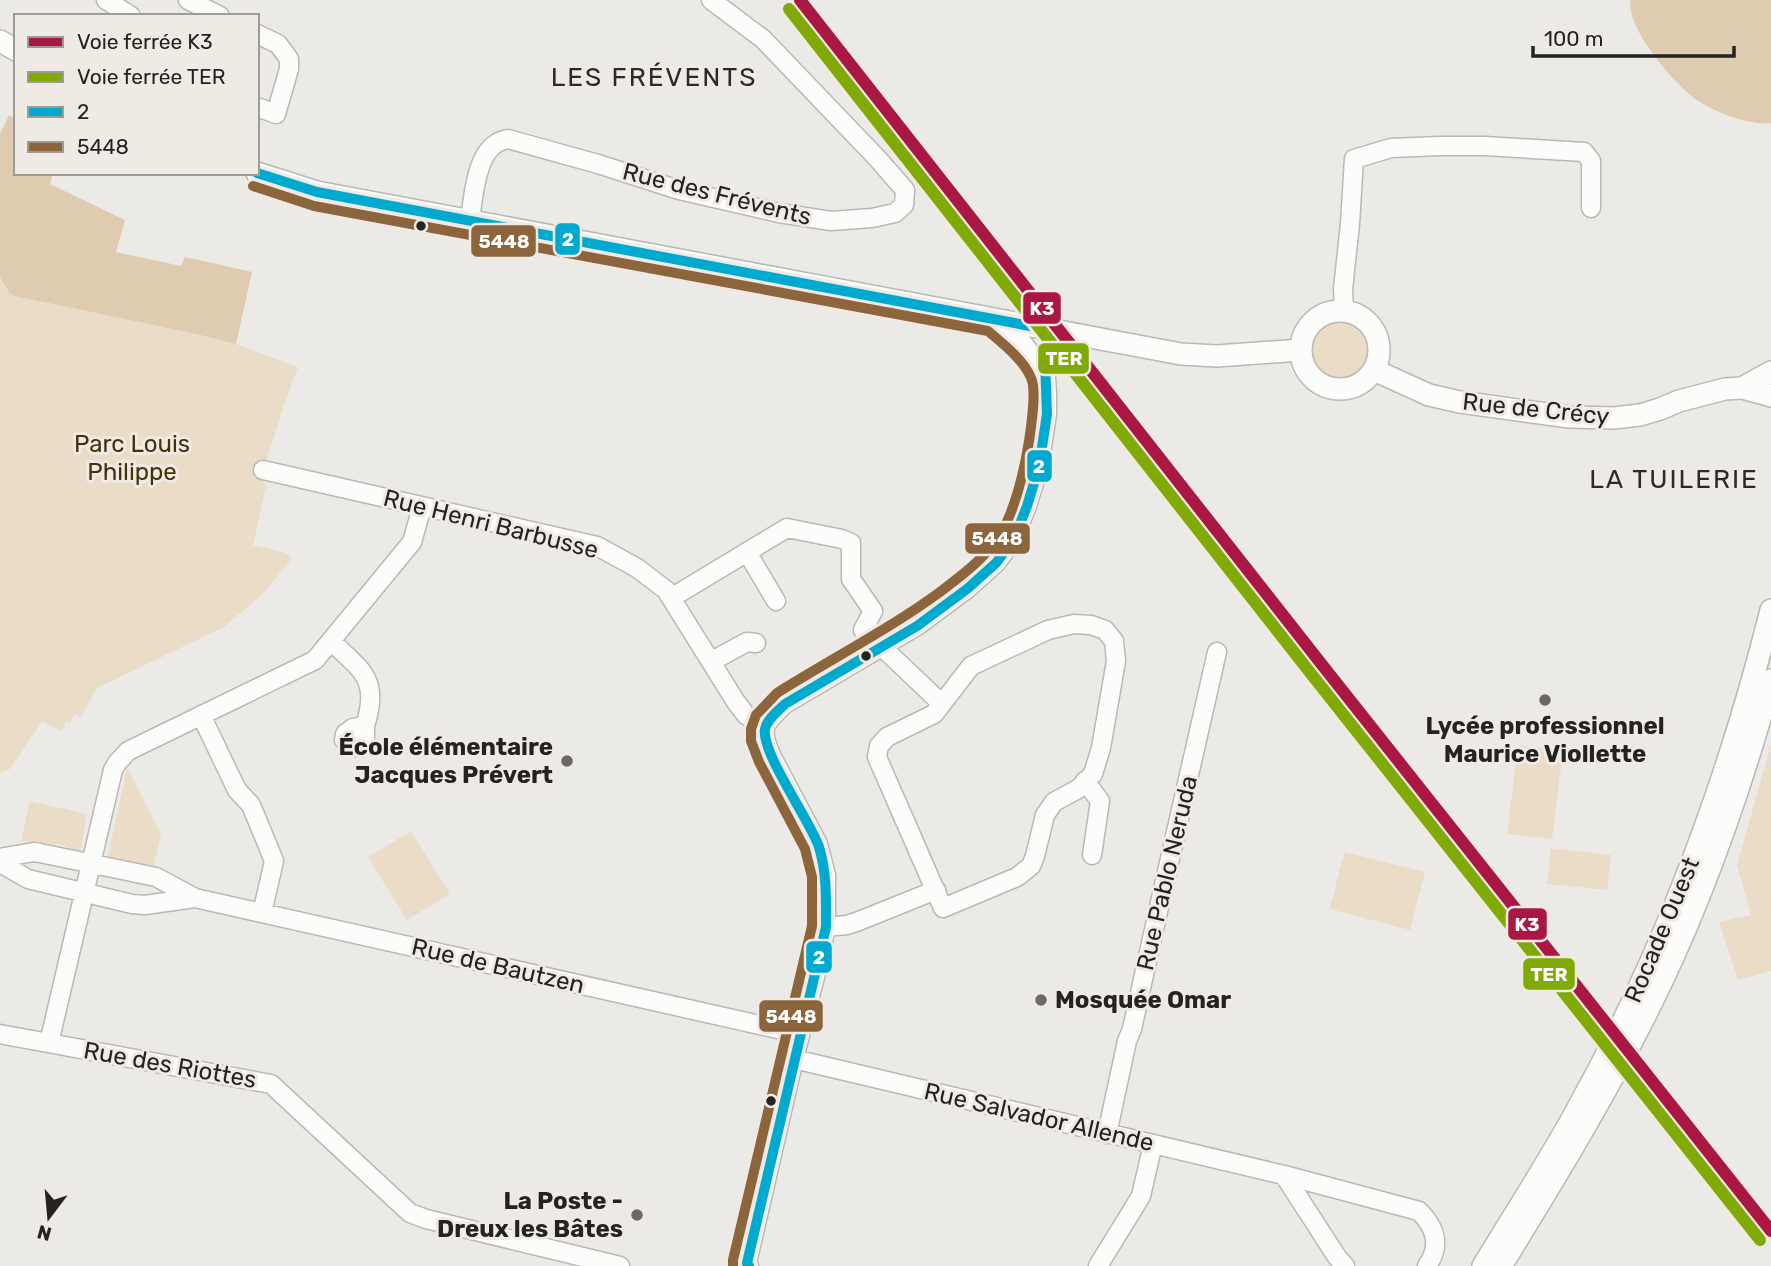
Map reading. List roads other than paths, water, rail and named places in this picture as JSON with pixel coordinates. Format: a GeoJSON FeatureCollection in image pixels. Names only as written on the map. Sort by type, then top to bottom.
{"type":"FeatureCollection","features":[{"type":"Feature","properties":{"kind":"main road"},"geometry":{"type":"LineString","coordinates":[[259,174],[317,192],[1193,355],[1217,356],[1300,350]]}},
{"type":"Feature","properties":{"kind":"main road"},"geometry":{"type":"LineString","coordinates":[[1344,311],[1365,320],[1377,338],[1379,348],[1374,370],[1363,382],[1339,390],[1327,388],[1307,373],[1300,350],[1306,329],[1313,321],[1322,314],[1344,311]]}},
{"type":"Feature","properties":{"kind":"main road","name":"Rue de Crécy"},"geometry":{"type":"LineString","coordinates":[[1374,370],[1429,395],[1460,402],[1569,417],[1614,418],[1640,415],[1715,391],[1742,387],[1771,372]]}},
{"type":"Feature","properties":{"kind":"main road","name":"Rue de Crécy"},"geometry":{"type":"LineString","coordinates":[[1742,387],[1771,396]]}},
{"type":"Feature","properties":{"kind":"main road","name":"Rocade Ouest"},"geometry":{"type":"LineString","coordinates":[[1639,1009],[1722,782],[1754,678],[1771,610]]}},
{"type":"Feature","properties":{"kind":"main road","name":"Rocade Ouest"},"geometry":{"type":"LineString","coordinates":[[1501,1266],[1553,1182],[1609,1067],[1697,900],[1727,823],[1771,680]]}},
{"type":"Feature","properties":{"kind":"main road","name":"Rocade Ouest"},"geometry":{"type":"LineString","coordinates":[[1483,1266],[1574,1116],[1609,1067]]}},
{"type":"Feature","properties":{"kind":"street"},"geometry":{"type":"LineString","coordinates":[[106,0],[128,14]]}},
{"type":"Feature","properties":{"kind":"street"},"geometry":{"type":"LineString","coordinates":[[188,0],[216,14]]}},
{"type":"Feature","properties":{"kind":"street","name":"Rue des Frévents"},"geometry":{"type":"LineString","coordinates":[[470,221],[483,158],[496,143],[508,139],[679,190],[779,213],[831,220],[872,218],[895,213],[904,205],[905,190],[877,158],[764,39],[711,0]]}},
{"type":"Feature","properties":{"kind":"street"},"geometry":{"type":"LineString","coordinates":[[259,35],[278,44],[289,59],[289,69],[276,114],[259,108]]}},
{"type":"Feature","properties":{"kind":"street"},"geometry":{"type":"LineString","coordinates":[[1344,311],[1343,289],[1354,159],[1391,148],[1440,146],[1584,152],[1591,161],[1591,208]]}},
{"type":"Feature","properties":{"kind":"street"},"geometry":{"type":"LineString","coordinates":[[994,318],[1023,342],[1046,368]]}},
{"type":"Feature","properties":{"kind":"street"},"geometry":{"type":"LineString","coordinates":[[1026,325],[1046,368]]}},
{"type":"Feature","properties":{"kind":"street"},"geometry":{"type":"LineString","coordinates":[[749,1266],[747,1263],[826,927],[826,874],[818,844],[768,749],[764,727],[785,704],[917,626],[967,589],[996,563],[1014,539],[1039,467],[1047,414],[1046,368],[1057,331]]}},
{"type":"Feature","properties":{"kind":"street","name":"Rue Henri Barbusse"},"geometry":{"type":"LineString","coordinates":[[263,470],[597,546],[637,568],[666,590],[746,715],[764,727]]}},
{"type":"Feature","properties":{"kind":"street"},"geometry":{"type":"LineString","coordinates":[[49,1043],[113,770],[117,763],[128,751],[315,660],[412,542],[422,507]]}},
{"type":"Feature","properties":{"kind":"street"},"geometry":{"type":"LineString","coordinates":[[671,598],[787,528],[850,542],[851,579],[873,611],[863,630]]}},
{"type":"Feature","properties":{"kind":"street"},"geometry":{"type":"LineString","coordinates":[[747,552],[776,601]]}},
{"type":"Feature","properties":{"kind":"street"},"geometry":{"type":"LineString","coordinates":[[1074,624],[1091,625],[1105,630],[1114,641],[1116,661],[1101,748],[1093,774],[1077,789],[1054,802],[1045,815],[1031,866],[1017,877],[943,908],[877,757],[879,746],[887,737],[933,714],[942,704],[971,666],[1048,630],[1074,624]]}},
{"type":"Feature","properties":{"kind":"street"},"geometry":{"type":"LineString","coordinates":[[331,640],[366,675],[370,689],[370,711],[365,726]]}},
{"type":"Feature","properties":{"kind":"street"},"geometry":{"type":"LineString","coordinates":[[712,662],[747,642],[757,643]]}},
{"type":"Feature","properties":{"kind":"street"},"geometry":{"type":"LineString","coordinates":[[881,646],[942,704]]}},
{"type":"Feature","properties":{"kind":"street","name":"Rue Pablo Neruda"},"geometry":{"type":"LineString","coordinates":[[1107,1134],[1217,652]]}},
{"type":"Feature","properties":{"kind":"street"},"geometry":{"type":"LineString","coordinates":[[201,715],[237,790],[251,805],[274,861],[262,913]]}},
{"type":"Feature","properties":{"kind":"street"},"geometry":{"type":"LineString","coordinates":[[1086,782],[1100,801],[1092,855]]}},
{"type":"Feature","properties":{"kind":"street","name":"Rue de Bautzen"},"geometry":{"type":"LineString","coordinates":[[0,860],[34,852],[156,877],[195,898],[800,1034]]}},
{"type":"Feature","properties":{"kind":"street","name":"Rue de Bautzen"},"geometry":{"type":"LineString","coordinates":[[0,860],[28,879],[132,904],[145,905],[195,898]]}},
{"type":"Feature","properties":{"kind":"street"},"geometry":{"type":"LineString","coordinates":[[826,927],[847,925],[936,890]]}},
{"type":"Feature","properties":{"kind":"street","name":"Rue des Riottes"},"geometry":{"type":"LineString","coordinates":[[0,1034],[271,1084],[410,1213],[620,1266]]}},
{"type":"Feature","properties":{"kind":"street","name":"Rue Salvador Allende"},"geometry":{"type":"LineString","coordinates":[[794,1059],[1284,1175],[1419,1210],[1428,1219],[1436,1240],[1435,1251],[1427,1266]]}},
{"type":"Feature","properties":{"kind":"street"},"geometry":{"type":"LineString","coordinates":[[1098,1266],[1141,1196],[1153,1144]]}},
{"type":"Feature","properties":{"kind":"street"},"geometry":{"type":"LineString","coordinates":[[1284,1175],[1345,1266]]}},
{"type":"Feature","properties":{"kind":"rail line","name":"K3"},"geometry":{"type":"LineString","coordinates":[[800,0],[1771,1231]]}},
{"type":"Feature","properties":{"kind":"rail line","name":"TER"},"geometry":{"type":"LineString","coordinates":[[789,9],[1760,1240]]}},
{"type":"Feature","properties":{"kind":"place","name":"Lycée professionnel Maurice Viollette"},"geometry":{"type":"Point","coordinates":[1545,700]}},
{"type":"Feature","properties":{"kind":"place","name":"École élémentaire Jacques Prévert"},"geometry":{"type":"Point","coordinates":[567,761]}},
{"type":"Feature","properties":{"kind":"place","name":"Mosquée Omar"},"geometry":{"type":"Point","coordinates":[1041,1000]}},
{"type":"Feature","properties":{"kind":"place","name":"La Poste - Dreux les Bâtes"},"geometry":{"type":"Point","coordinates":[637,1215]}},
{"type":"Feature","properties":{"kind":"district","name":"LES FRÉVENTS"},"geometry":{"type":"Point","coordinates":[654,77]}},
{"type":"Feature","properties":{"kind":"district","name":"LA TUILERIE"},"geometry":{"type":"Point","coordinates":[1674,479]}},
{"type":"Feature","properties":{"kind":"park label","name":"Parc Louis Philippe"},"geometry":{"type":"Point","coordinates":[132,458]}}]}
